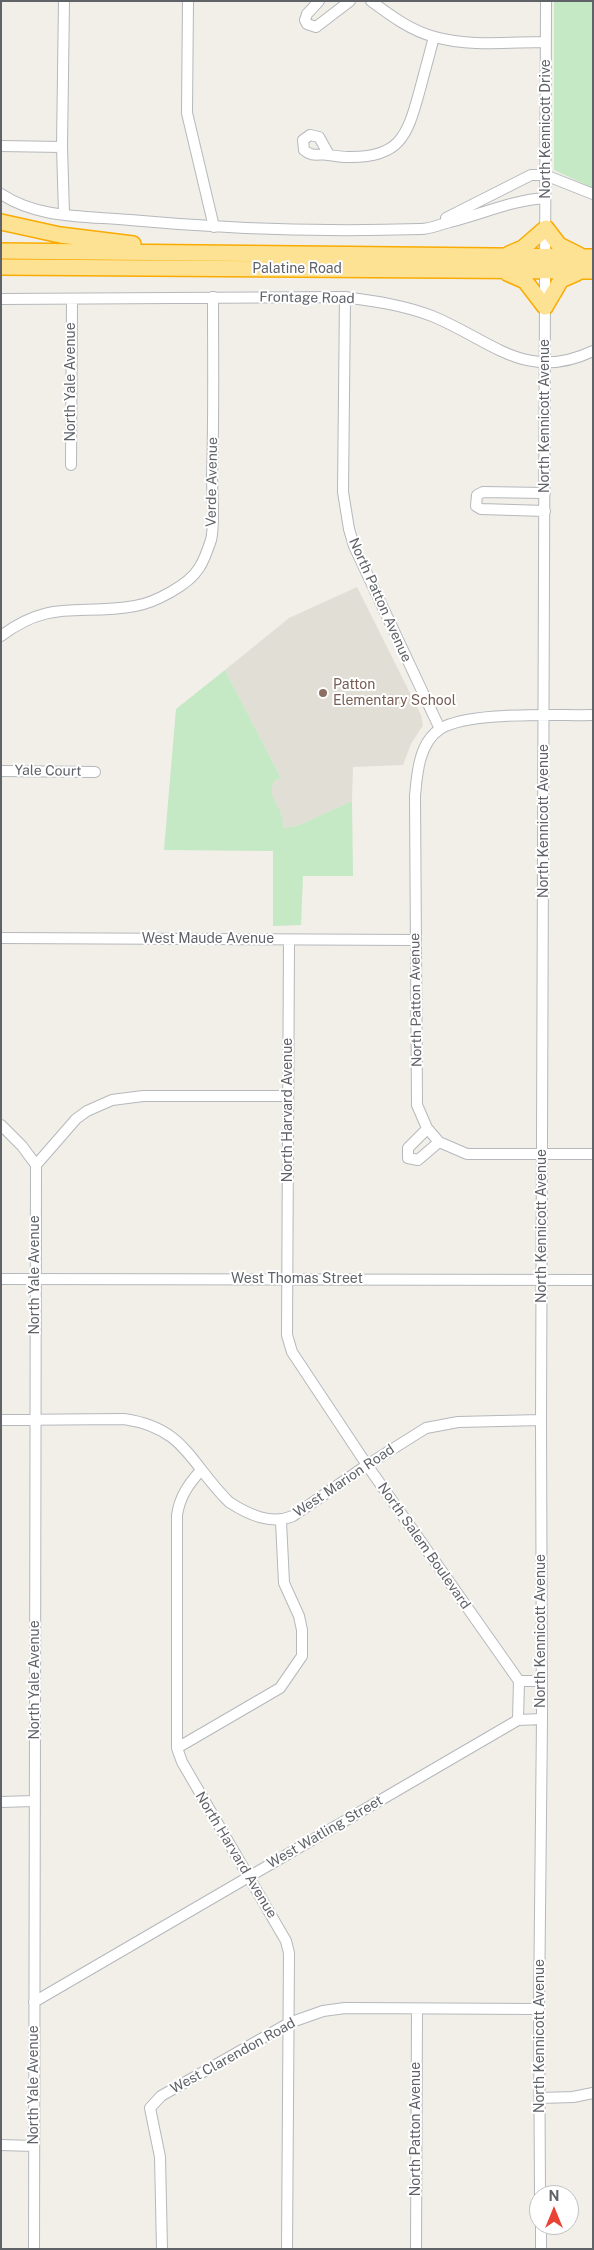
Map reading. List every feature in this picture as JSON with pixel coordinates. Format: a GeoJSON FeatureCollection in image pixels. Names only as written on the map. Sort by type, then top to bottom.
{"type":"FeatureCollection","features":[{"type":"Feature","properties":{"kind":"highway"},"geometry":{"type":"LineString","coordinates":[[1,222],[60,234],[210,252]]}},
{"type":"Feature","properties":{"kind":"highway"},"geometry":{"type":"LineString","coordinates":[[546,228],[559,245],[588,264],[561,280],[546,307],[524,281],[502,264],[546,228]]}},
{"type":"Feature","properties":{"kind":"highway","name":"Palatine Road"},"geometry":{"type":"LineString","coordinates":[[1,251],[210,252],[502,264]]}},
{"type":"Feature","properties":{"kind":"highway","name":"Palatine Road"},"geometry":{"type":"LineString","coordinates":[[1,267],[211,269],[588,264]]}},
{"type":"Feature","properties":{"kind":"highway"},"geometry":{"type":"LineString","coordinates":[[1,274],[129,274],[211,269]]}},
{"type":"Feature","properties":{"kind":"street"},"geometry":{"type":"LineString","coordinates":[[64,1],[62,147],[64,214]]}},
{"type":"Feature","properties":{"kind":"street"},"geometry":{"type":"LineString","coordinates":[[188,1],[188,113],[214,227]]}},
{"type":"Feature","properties":{"kind":"street"},"geometry":{"type":"LineString","coordinates":[[320,1],[307,14],[305,20],[316,28],[350,1]]}},
{"type":"Feature","properties":{"kind":"street"},"geometry":{"type":"LineString","coordinates":[[371,1],[394,18],[434,37],[478,42],[546,42]]}},
{"type":"Feature","properties":{"kind":"street","name":"North Kennicott Drive"},"geometry":{"type":"LineString","coordinates":[[546,1],[546,264]]}},
{"type":"Feature","properties":{"kind":"street"},"geometry":{"type":"LineString","coordinates":[[329,155],[335,157],[372,157],[388,151],[399,142],[408,131],[414,114],[434,37]]}},
{"type":"Feature","properties":{"kind":"street"},"geometry":{"type":"LineString","coordinates":[[1,146],[62,147]]}},
{"type":"Feature","properties":{"kind":"street"},"geometry":{"type":"LineString","coordinates":[[411,228],[441,220],[466,209],[525,177],[545,175],[593,194]]}},
{"type":"Feature","properties":{"kind":"street"},"geometry":{"type":"LineString","coordinates":[[1,194],[31,209],[64,214],[214,227],[346,230],[411,228],[422,230],[484,213],[524,199],[546,198]]}},
{"type":"Feature","properties":{"kind":"street","name":"North Kennicott Avenue"},"geometry":{"type":"LineString","coordinates":[[540,2185],[539,2009],[542,1719],[541,1420],[546,264]]}},
{"type":"Feature","properties":{"kind":"street","name":"Verde Avenue"},"geometry":{"type":"LineString","coordinates":[[2,636],[29,618],[49,611],[76,609],[116,610],[142,605],[176,589],[199,570],[211,539],[214,393],[213,297]]}},
{"type":"Feature","properties":{"kind":"street","name":"Frontage Road"},"geometry":{"type":"LineString","coordinates":[[1,299],[345,297],[388,303],[431,316],[524,361],[558,363],[593,351]]}},
{"type":"Feature","properties":{"kind":"street","name":"North Patton Avenue"},"geometry":{"type":"LineString","coordinates":[[345,297],[343,492],[349,529],[354,546],[440,729],[422,752],[415,796],[417,1105],[427,1128],[439,1142],[467,1154],[593,1154]]}},
{"type":"Feature","properties":{"kind":"street","name":"North Yale Avenue"},"geometry":{"type":"LineString","coordinates":[[71,465],[72,300]]}},
{"type":"Feature","properties":{"kind":"street"},"geometry":{"type":"LineString","coordinates":[[544,511],[481,509],[476,506],[476,501],[477,495],[483,492],[545,493]]}},
{"type":"Feature","properties":{"kind":"street"},"geometry":{"type":"LineString","coordinates":[[440,729],[471,718],[593,714]]}},
{"type":"Feature","properties":{"kind":"street","name":"Yale Court"},"geometry":{"type":"LineString","coordinates":[[1,771],[95,772]]}},
{"type":"Feature","properties":{"kind":"street","name":"West Maude Avenue"},"geometry":{"type":"LineString","coordinates":[[1,938],[415,940]]}},
{"type":"Feature","properties":{"kind":"street","name":"North Harvard Avenue"},"geometry":{"type":"LineString","coordinates":[[288,1279],[289,940]]}},
{"type":"Feature","properties":{"kind":"street"},"geometry":{"type":"LineString","coordinates":[[1,1125],[22,1146],[36,1165],[76,1119],[87,1111],[112,1100],[143,1096],[288,1096]]}},
{"type":"Feature","properties":{"kind":"street"},"geometry":{"type":"LineString","coordinates":[[427,1128],[408,1148],[408,1158],[418,1160],[439,1142]]}},
{"type":"Feature","properties":{"kind":"street","name":"North Yale Avenue"},"geometry":{"type":"LineString","coordinates":[[34,2249],[36,1165]]}},
{"type":"Feature","properties":{"kind":"street","name":"West Thomas Street"},"geometry":{"type":"LineString","coordinates":[[1,1279],[593,1280]]}},
{"type":"Feature","properties":{"kind":"street","name":"North Salem Boulevard"},"geometry":{"type":"LineString","coordinates":[[288,1279],[287,1334],[292,1352],[367,1465],[519,1681]]}},
{"type":"Feature","properties":{"kind":"street","name":"West Marion Road"},"geometry":{"type":"LineString","coordinates":[[1,1420],[124,1419],[143,1422],[172,1436],[183,1446],[221,1495],[235,1506],[271,1521],[281,1521],[293,1516],[367,1465],[426,1428],[458,1422],[541,1420]]}},
{"type":"Feature","properties":{"kind":"street","name":"North Harvard Avenue"},"geometry":{"type":"LineString","coordinates":[[201,1470],[187,1485],[181,1495],[177,1516],[176,1748],[182,1762],[286,1942],[289,1953],[287,2249]]}},
{"type":"Feature","properties":{"kind":"street"},"geometry":{"type":"LineString","coordinates":[[176,1748],[280,1688],[302,1656],[303,1644],[299,1616],[284,1583],[281,1521]]}},
{"type":"Feature","properties":{"kind":"street"},"geometry":{"type":"LineString","coordinates":[[518,1720],[519,1681],[541,1682]]}},
{"type":"Feature","properties":{"kind":"street","name":"West Watling Street"},"geometry":{"type":"LineString","coordinates":[[34,2002],[518,1720],[542,1719]]}},
{"type":"Feature","properties":{"kind":"street"},"geometry":{"type":"LineString","coordinates":[[1,1802],[34,1801]]}},
{"type":"Feature","properties":{"kind":"street","name":"West Clarendon Road"},"geometry":{"type":"LineString","coordinates":[[162,2249],[159,2146],[150,2108],[161,2096],[306,2015],[338,2009],[539,2009]]}},
{"type":"Feature","properties":{"kind":"street","name":"North Patton Avenue"},"geometry":{"type":"LineString","coordinates":[[416,2009],[416,2249]]}},
{"type":"Feature","properties":{"kind":"street"},"geometry":{"type":"LineString","coordinates":[[540,2098],[573,2097],[593,2093]]}},
{"type":"Feature","properties":{"kind":"street"},"geometry":{"type":"LineString","coordinates":[[1,2145],[34,2146]]}},
{"type":"Feature","properties":{"kind":"street"},"geometry":{"type":"LineString","coordinates":[[541,2235],[541,2249]]}},
{"type":"Feature","properties":{"kind":"shaded area","name":"Patton Elementary School"},"geometry":{"type":"Polygon","coordinates":[[[357,587],[421,715],[423,725],[411,744],[403,765],[353,767],[352,801],[297,826],[283,828],[282,815],[272,797],[271,788],[274,781],[281,778],[225,670],[289,618],[357,587]]]}},
{"type":"Feature","properties":{"kind":"green space"},"geometry":{"type":"Polygon","coordinates":[[[554,1],[593,1],[593,188],[554,170],[554,1]]]}},
{"type":"Feature","properties":{"kind":"green space"},"geometry":{"type":"Polygon","coordinates":[[[225,670],[281,778],[274,781],[272,795],[282,816],[283,828],[297,826],[352,801],[353,876],[303,876],[301,925],[273,926],[273,851],[164,850],[176,709],[225,670]]]}},
{"type":"Feature","properties":{"kind":"place","name":"Patton Elementary School"},"geometry":{"type":"Point","coordinates":[323,693]}}]}
